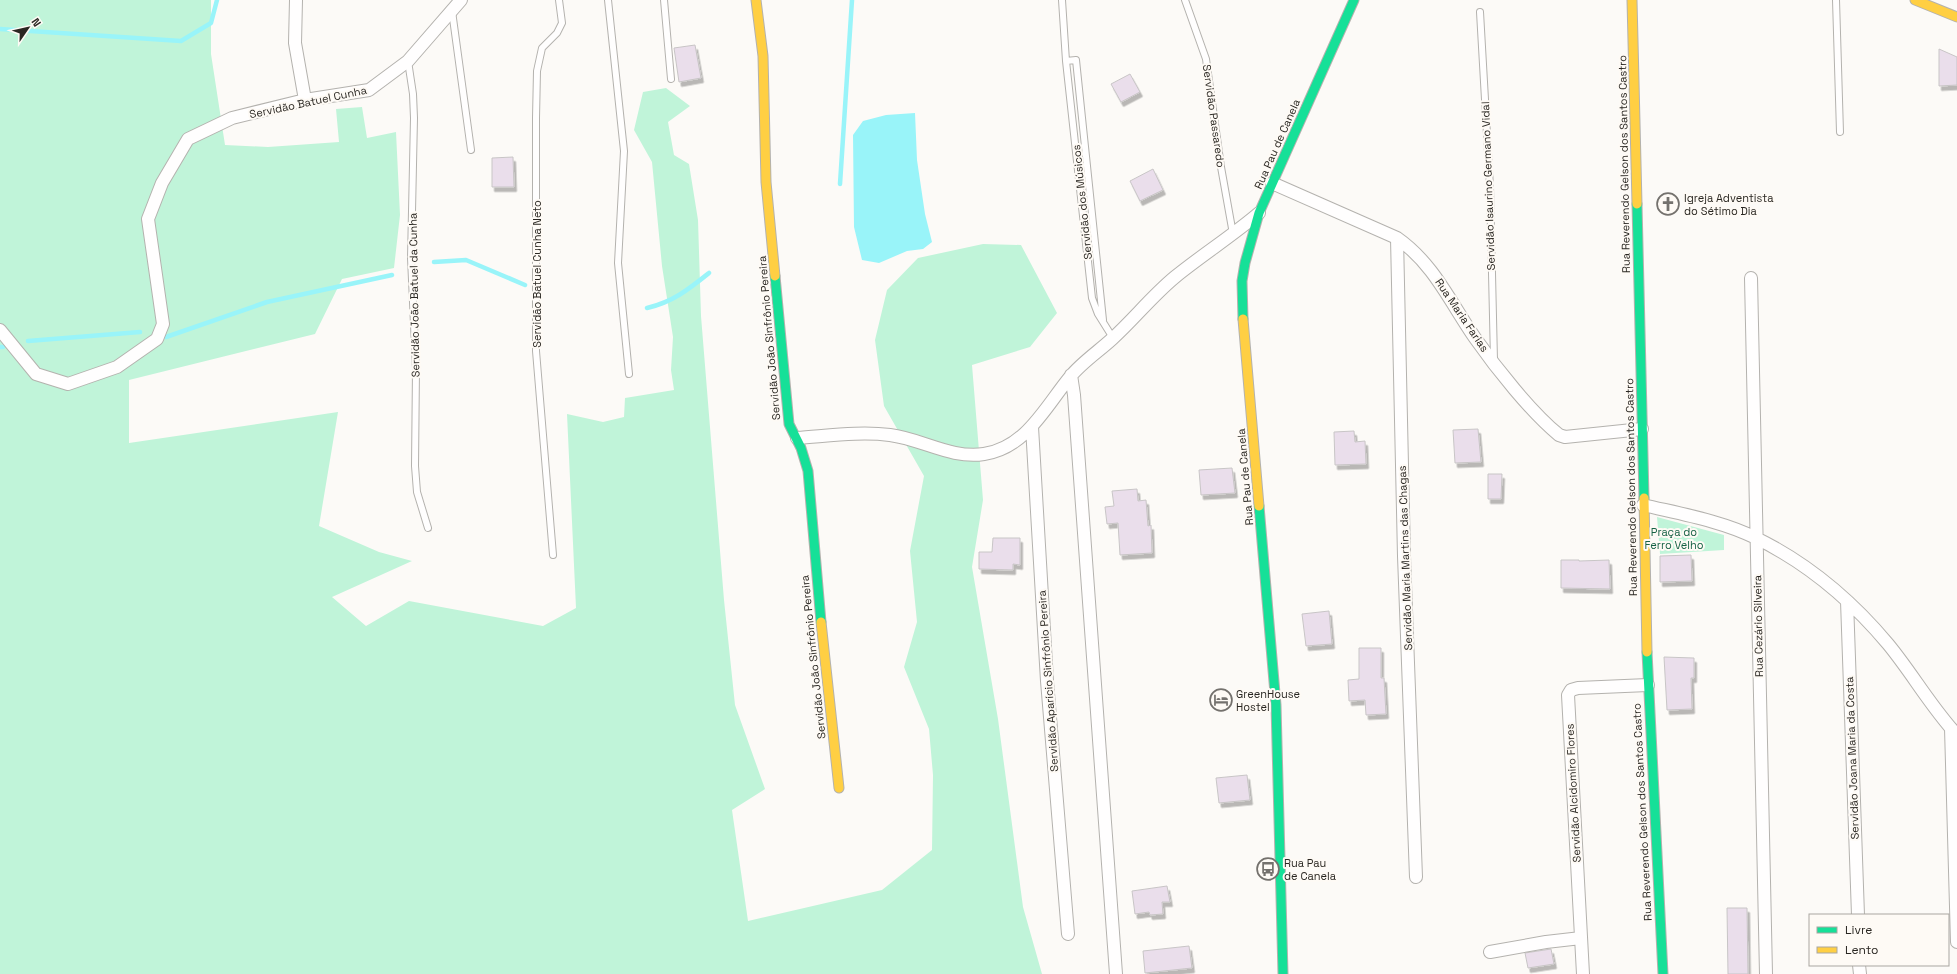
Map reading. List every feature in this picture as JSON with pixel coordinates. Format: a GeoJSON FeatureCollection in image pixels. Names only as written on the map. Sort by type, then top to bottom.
{"type":"FeatureCollection","features":[{"type":"Feature","properties":{"kind":"street"},"geometry":{"type":"LineString","coordinates":[[296,0],[294,28],[295,43],[305,100]]}},
{"type":"Feature","properties":{"kind":"street","name":"Servidão Batuel Cunha"},"geometry":{"type":"LineString","coordinates":[[0,330],[36,374],[68,384],[117,367],[157,339],[163,324],[148,219],[162,183],[188,139],[232,118],[305,100],[369,90],[378,85],[408,61],[461,0]]}},
{"type":"Feature","properties":{"kind":"street","name":"Servidão João Sinfrônio Pereira"},"geometry":{"type":"LineString","coordinates":[[756,0],[762,56],[766,182],[789,424],[802,448],[808,471],[822,628],[839,788]]}},
{"type":"Feature","properties":{"kind":"street","name":"Rua Pau de Canela"},"geometry":{"type":"LineString","coordinates":[[1282,974],[1276,705],[1242,301],[1245,263],[1259,213],[1354,0]]}},
{"type":"Feature","properties":{"kind":"street","name":"Rua Reverendo Gelson dos Santos Castro"},"geometry":{"type":"LineString","coordinates":[[1632,0],[1648,685],[1663,974]]}},
{"type":"Feature","properties":{"kind":"street"},"geometry":{"type":"LineString","coordinates":[[1915,0],[1957,17]]}},
{"type":"Feature","properties":{"kind":"street","name":"Rua Maria Farias"},"geometry":{"type":"LineString","coordinates":[[1272,183],[1397,238],[1420,256],[1476,338],[1526,401],[1559,435],[1565,437],[1642,429]]}},
{"type":"Feature","properties":{"kind":"street"},"geometry":{"type":"LineString","coordinates":[[797,438],[854,434],[892,435],[968,455],[999,450],[1014,442],[1032,427],[1071,375],[1113,338],[1175,278],[1233,236],[1259,213]]}},
{"type":"Feature","properties":{"kind":"street","name":"Servidão Maria Martins das Chagas"},"geometry":{"type":"LineString","coordinates":[[1397,238],[1404,556],[1416,877]]}},
{"type":"Feature","properties":{"kind":"street","name":"Rua Cezário Silveira"},"geometry":{"type":"LineString","coordinates":[[1751,278],[1766,974]]}},
{"type":"Feature","properties":{"kind":"street"},"geometry":{"type":"LineString","coordinates":[[1071,375],[1074,395],[1116,974]]}},
{"type":"Feature","properties":{"kind":"street","name":"Servidão Aparício Sinfrônio Pereira"},"geometry":{"type":"LineString","coordinates":[[1032,427],[1047,681],[1068,934]]}},
{"type":"Feature","properties":{"kind":"street"},"geometry":{"type":"LineString","coordinates":[[1643,505],[1713,523],[1756,538],[1801,564],[1847,600],[1888,644],[1954,732],[1957,942]]}},
{"type":"Feature","properties":{"kind":"street","name":"Servidão Joana Maria da Costa"},"geometry":{"type":"LineString","coordinates":[[1847,600],[1858,914]]}},
{"type":"Feature","properties":{"kind":"street","name":"Servidão Alcidomiro Flores"},"geometry":{"type":"LineString","coordinates":[[1583,974],[1568,695],[1571,690],[1578,688],[1648,685]]}},
{"type":"Feature","properties":{"kind":"street"},"geometry":{"type":"LineString","coordinates":[[1490,952],[1546,942],[1581,938]]}},
{"type":"Feature","properties":{"kind":"lane","name":"Servidão Batuel Cunha Neto"},"geometry":{"type":"LineString","coordinates":[[553,555],[536,351],[536,118],[537,71],[542,48],[557,33],[562,23],[559,0]]}},
{"type":"Feature","properties":{"kind":"lane"},"geometry":{"type":"LineString","coordinates":[[608,0],[624,151],[618,263],[629,374]]}},
{"type":"Feature","properties":{"kind":"lane"},"geometry":{"type":"LineString","coordinates":[[664,0],[671,79]]}},
{"type":"Feature","properties":{"kind":"lane","name":"Servidão dos Músicos"},"geometry":{"type":"LineString","coordinates":[[1062,0],[1066,61],[1092,298],[1103,323],[1113,338]]}},
{"type":"Feature","properties":{"kind":"lane","name":"Servidão Passaredo"},"geometry":{"type":"LineString","coordinates":[[1185,0],[1206,59],[1220,167],[1233,236]]}},
{"type":"Feature","properties":{"kind":"lane"},"geometry":{"type":"LineString","coordinates":[[1836,0],[1840,132]]}},
{"type":"Feature","properties":{"kind":"lane"},"geometry":{"type":"LineString","coordinates":[[452,11],[471,150]]}},
{"type":"Feature","properties":{"kind":"lane","name":"Servidão Isaurino Germano Vidal"},"geometry":{"type":"LineString","coordinates":[[1480,12],[1490,187],[1494,361]]}},
{"type":"Feature","properties":{"kind":"lane"},"geometry":{"type":"LineString","coordinates":[[1066,61],[1076,60],[1103,323]]}},
{"type":"Feature","properties":{"kind":"lane","name":"Servidão João Batuel da Cunha"},"geometry":{"type":"LineString","coordinates":[[408,61],[413,94],[414,118],[411,258],[416,369],[415,466],[417,492],[428,528]]}},
{"type":"Feature","properties":{"kind":"lane"},"geometry":{"type":"LineString","coordinates":[[1076,147],[1085,146]]}},
{"type":"Feature","properties":{"kind":"lane"},"geometry":{"type":"LineString","coordinates":[[1080,189],[1089,188]]}},
{"type":"Feature","properties":{"kind":"green space"},"geometry":{"type":"Polygon","coordinates":[[[0,0],[211,0],[211,54],[225,145],[268,147],[339,142],[336,109],[362,107],[367,138],[396,132],[400,215],[394,268],[342,279],[315,334],[129,380],[129,443],[338,412],[319,526],[379,552],[412,561],[332,597],[366,626],[409,601],[543,626],[576,608],[567,414],[603,422],[624,417],[625,398],[674,390],[671,370],[673,337],[662,266],[652,162],[634,130],[643,92],[666,88],[690,106],[668,122],[674,155],[689,164],[698,220],[701,316],[724,600],[735,705],[765,789],[732,810],[748,921],[882,890],[932,850],[933,775],[929,729],[904,667],[917,622],[910,551],[924,476],[884,406],[875,340],[887,290],[918,258],[983,244],[1021,245],[1057,313],[1030,347],[972,365],[983,500],[972,567],[998,719],[1023,907],[1042,974],[0,974],[0,0]]]}},
{"type":"Feature","properties":{"kind":"green space","name":"Praça do Ferro Velho"},"geometry":{"type":"Polygon","coordinates":[[[1657,517],[1724,535],[1724,550],[1660,554],[1657,517]]]}},
{"type":"Feature","properties":{"kind":"water"},"geometry":{"type":"Polygon","coordinates":[[[915,113],[917,160],[925,214],[932,242],[923,249],[907,251],[879,263],[862,260],[854,227],[853,135],[863,121],[886,115],[915,113]]]}},
{"type":"Feature","properties":{"kind":"building"},"geometry":{"type":"Polygon","coordinates":[[[695,45],[701,78],[679,82],[674,48],[695,45]]]}},
{"type":"Feature","properties":{"kind":"building"},"geometry":{"type":"Polygon","coordinates":[[[1939,49],[1957,57],[1957,85],[1939,86],[1939,49]]]}},
{"type":"Feature","properties":{"kind":"building"},"geometry":{"type":"Polygon","coordinates":[[[1130,74],[1140,92],[1121,102],[1111,84],[1130,74]]]}},
{"type":"Feature","properties":{"kind":"building"},"geometry":{"type":"Polygon","coordinates":[[[513,157],[514,187],[492,187],[492,158],[513,157]]]}},
{"type":"Feature","properties":{"kind":"building"},"geometry":{"type":"Polygon","coordinates":[[[1153,169],[1163,190],[1140,201],[1130,181],[1153,169]]]}},
{"type":"Feature","properties":{"kind":"building"},"geometry":{"type":"Polygon","coordinates":[[[1478,429],[1481,462],[1455,463],[1453,430],[1478,429]]]}},
{"type":"Feature","properties":{"kind":"building"},"geometry":{"type":"Polygon","coordinates":[[[1354,431],[1355,442],[1365,441],[1366,464],[1335,465],[1334,432],[1354,431]]]}},
{"type":"Feature","properties":{"kind":"building"},"geometry":{"type":"Polygon","coordinates":[[[1232,468],[1235,493],[1201,495],[1199,470],[1232,468]]]}},
{"type":"Feature","properties":{"kind":"building"},"geometry":{"type":"Polygon","coordinates":[[[1488,474],[1502,474],[1501,499],[1488,499],[1488,474]]]}},
{"type":"Feature","properties":{"kind":"building"},"geometry":{"type":"Polygon","coordinates":[[[1137,489],[1138,501],[1146,500],[1148,526],[1151,525],[1152,553],[1120,555],[1118,523],[1107,524],[1105,507],[1114,506],[1112,491],[1137,489]]]}},
{"type":"Feature","properties":{"kind":"building"},"geometry":{"type":"Polygon","coordinates":[[[993,538],[1020,538],[1020,565],[1013,564],[1013,570],[979,569],[979,552],[992,552],[993,538]]]}},
{"type":"Feature","properties":{"kind":"building"},"geometry":{"type":"Polygon","coordinates":[[[1691,555],[1692,581],[1660,582],[1660,556],[1691,555]]]}},
{"type":"Feature","properties":{"kind":"building"},"geometry":{"type":"Polygon","coordinates":[[[1561,560],[1609,560],[1610,589],[1561,588],[1561,560]]]}},
{"type":"Feature","properties":{"kind":"building"},"geometry":{"type":"Polygon","coordinates":[[[1329,611],[1332,644],[1306,646],[1302,614],[1329,611]]]}},
{"type":"Feature","properties":{"kind":"building"},"geometry":{"type":"Polygon","coordinates":[[[1359,648],[1381,648],[1381,678],[1384,678],[1386,714],[1366,715],[1365,700],[1349,701],[1348,680],[1359,679],[1359,648]]]}},
{"type":"Feature","properties":{"kind":"building"},"geometry":{"type":"Polygon","coordinates":[[[1664,657],[1694,658],[1694,678],[1691,678],[1692,709],[1667,710],[1664,657]]]}},
{"type":"Feature","properties":{"kind":"building"},"geometry":{"type":"Polygon","coordinates":[[[1247,775],[1250,800],[1219,803],[1216,778],[1247,775]]]}},
{"type":"Feature","properties":{"kind":"building"},"geometry":{"type":"Polygon","coordinates":[[[1167,886],[1170,902],[1162,902],[1163,914],[1150,915],[1149,912],[1135,914],[1132,891],[1167,886]]]}},
{"type":"Feature","properties":{"kind":"building"},"geometry":{"type":"Polygon","coordinates":[[[1727,908],[1747,908],[1748,974],[1728,974],[1727,908]]]}},
{"type":"Feature","properties":{"kind":"building"},"geometry":{"type":"Polygon","coordinates":[[[1189,946],[1192,968],[1145,973],[1143,951],[1189,946]]]}},
{"type":"Feature","properties":{"kind":"building"},"geometry":{"type":"Polygon","coordinates":[[[1551,949],[1554,964],[1528,968],[1525,953],[1551,949]]]}},
{"type":"Feature","properties":{"kind":"waterway"},"geometry":{"type":"LineString","coordinates":[[0,29],[181,41],[211,23],[217,0]]}},
{"type":"Feature","properties":{"kind":"waterway"},"geometry":{"type":"LineString","coordinates":[[840,184],[852,0]]}},
{"type":"Feature","properties":{"kind":"waterway"},"geometry":{"type":"LineString","coordinates":[[434,262],[466,260],[525,285]]}},
{"type":"Feature","properties":{"kind":"waterway"},"geometry":{"type":"LineString","coordinates":[[647,308],[673,299],[709,273]]}},
{"type":"Feature","properties":{"kind":"waterway"},"geometry":{"type":"LineString","coordinates":[[166,337],[267,302],[392,275]]}},
{"type":"Feature","properties":{"kind":"waterway"},"geometry":{"type":"LineString","coordinates":[[28,341],[140,332]]}},
{"type":"Feature","properties":{"kind":"traffic: fast"},"geometry":{"type":"LineString","coordinates":[[1243,319],[1242,281],[1245,263],[1259,213],[1354,0]]}},
{"type":"Feature","properties":{"kind":"traffic: fast"},"geometry":{"type":"LineString","coordinates":[[1637,204],[1644,498]]}},
{"type":"Feature","properties":{"kind":"traffic: fast"},"geometry":{"type":"LineString","coordinates":[[775,276],[789,424],[801,448],[808,471],[821,622]]}},
{"type":"Feature","properties":{"kind":"traffic: fast"},"geometry":{"type":"LineString","coordinates":[[1259,506],[1276,705],[1283,974]]}},
{"type":"Feature","properties":{"kind":"traffic: fast"},"geometry":{"type":"LineString","coordinates":[[1647,652],[1663,974]]}},
{"type":"Feature","properties":{"kind":"traffic: slow"},"geometry":{"type":"LineString","coordinates":[[756,0],[763,56],[766,182],[775,276]]}},
{"type":"Feature","properties":{"kind":"traffic: slow"},"geometry":{"type":"LineString","coordinates":[[1632,0],[1637,204]]}},
{"type":"Feature","properties":{"kind":"traffic: slow"},"geometry":{"type":"LineString","coordinates":[[1915,0],[1957,17]]}},
{"type":"Feature","properties":{"kind":"traffic: slow"},"geometry":{"type":"LineString","coordinates":[[1243,319],[1259,506]]}},
{"type":"Feature","properties":{"kind":"traffic: slow"},"geometry":{"type":"LineString","coordinates":[[1644,498],[1647,652]]}},
{"type":"Feature","properties":{"kind":"traffic: slow"},"geometry":{"type":"LineString","coordinates":[[821,622],[839,788]]}},
{"type":"Feature","properties":{"kind":"place","name":"Igreja Adventista do Sétimo Dia"},"geometry":{"type":"Point","coordinates":[1668,204]}},
{"type":"Feature","properties":{"kind":"place","name":"GreenHouse Hostel"},"geometry":{"type":"Point","coordinates":[1221,700]}},
{"type":"Feature","properties":{"kind":"place","name":"Rua Pau de Canela"},"geometry":{"type":"Point","coordinates":[1268,869]}}]}
